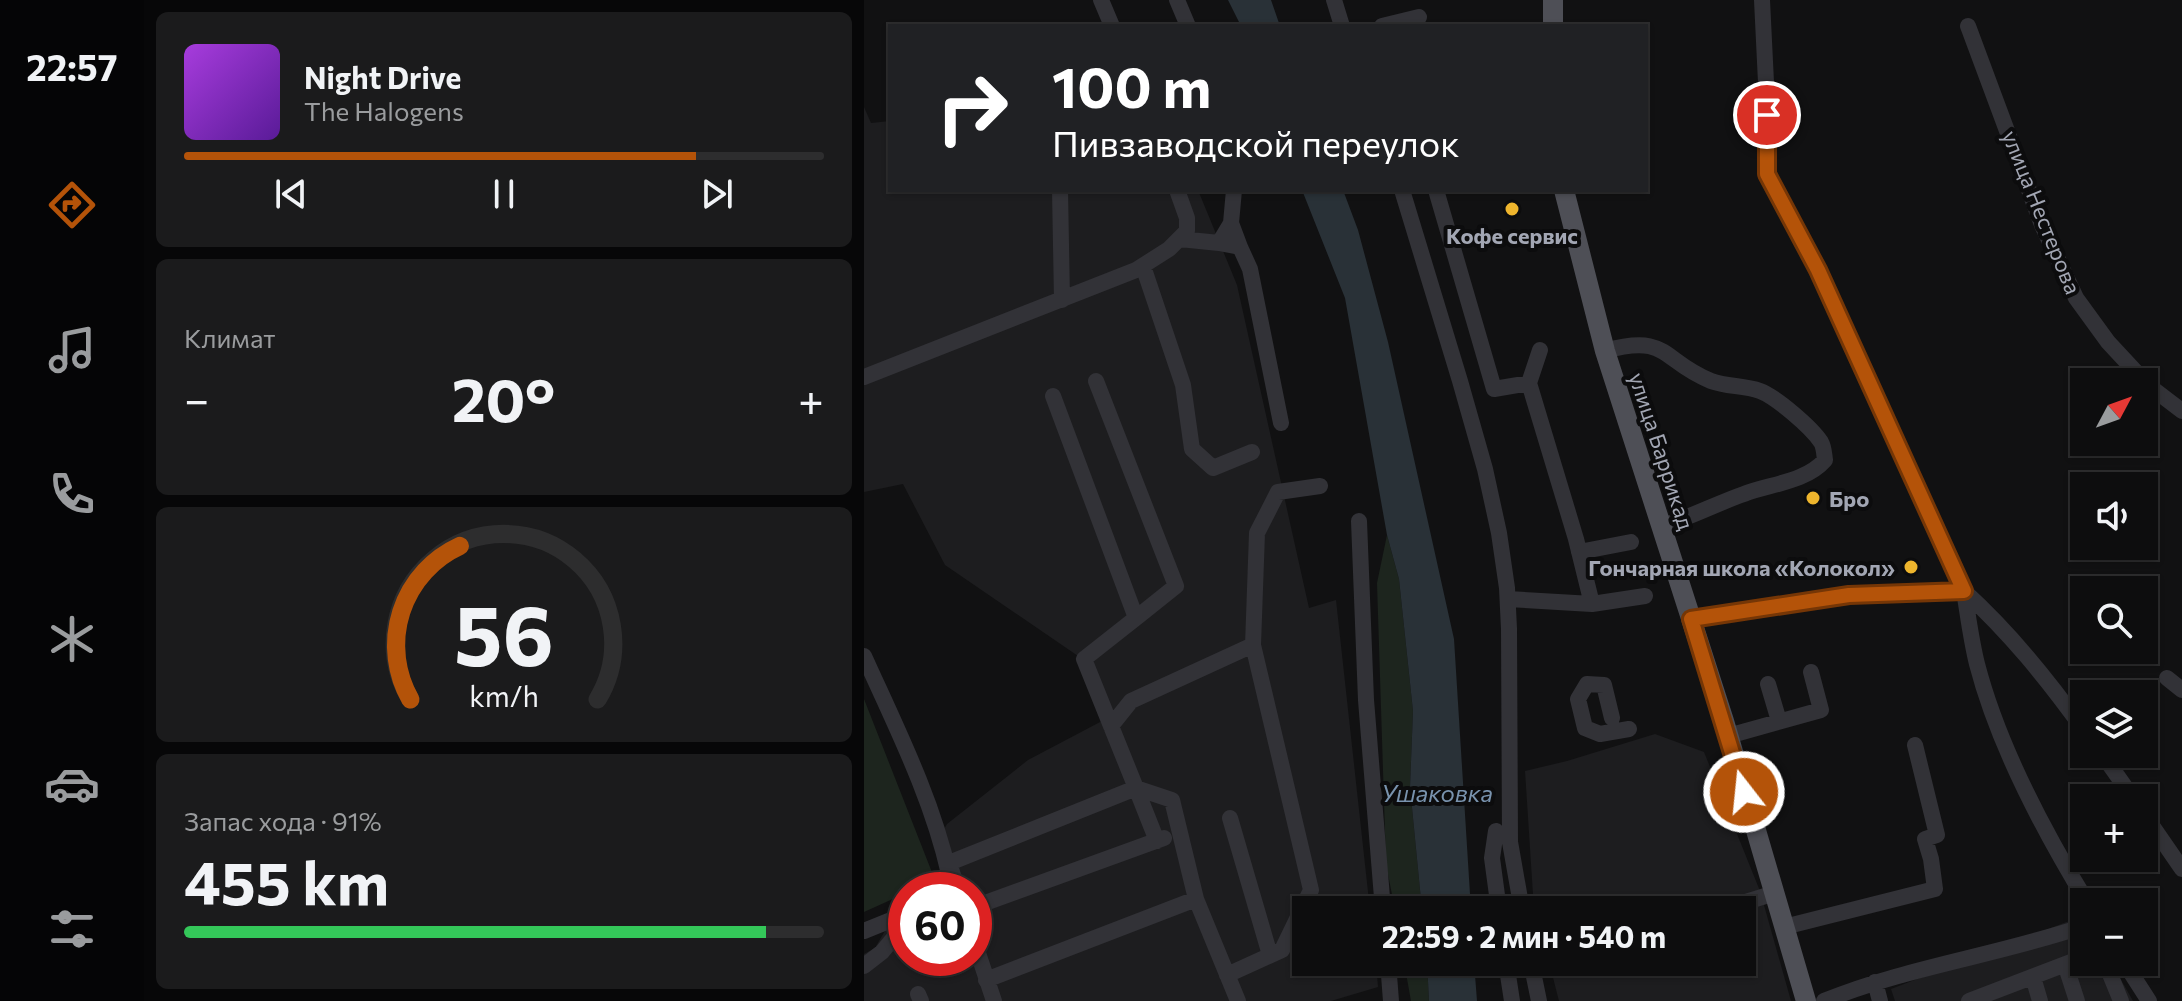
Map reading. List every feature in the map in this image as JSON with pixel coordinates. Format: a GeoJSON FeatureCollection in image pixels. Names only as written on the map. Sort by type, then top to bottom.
{"type":"FeatureCollection","features":[{"type":"Feature","properties":{"kind":"main road"},"geometry":{"type":"LineString","coordinates":[[1553,0],[1553,24]]}},
{"type":"Feature","properties":{"kind":"main road","name":"улица Баррикад"},"geometry":{"type":"LineString","coordinates":[[1565,192],[1605,351],[1728,736],[1806,1001]]}},
{"type":"Feature","properties":{"kind":"street"},"geometry":{"type":"LineString","coordinates":[[1101,0],[1111,24]]}},
{"type":"Feature","properties":{"kind":"street"},"geometry":{"type":"LineString","coordinates":[[1177,0],[1187,24]]}},
{"type":"Feature","properties":{"kind":"street"},"geometry":{"type":"LineString","coordinates":[[1334,0],[1341,24]]}},
{"type":"Feature","properties":{"kind":"street"},"geometry":{"type":"LineString","coordinates":[[1762,0],[1769,144],[1767,174],[1818,270],[1964,591],[1976,662],[1991,710],[2050,841],[2079,888]]}},
{"type":"Feature","properties":{"kind":"street"},"geometry":{"type":"LineString","coordinates":[[1390,24],[1419,17]]}},
{"type":"Feature","properties":{"kind":"street","name":"улица Нестерова"},"geometry":{"type":"LineString","coordinates":[[1968,26],[2042,225],[2076,298],[2108,342],[2148,385],[2182,411]]}},
{"type":"Feature","properties":{"kind":"street"},"geometry":{"type":"LineString","coordinates":[[1060,192],[1062,296]]}},
{"type":"Feature","properties":{"kind":"street"},"geometry":{"type":"LineString","coordinates":[[864,377],[1143,266],[1180,239],[1189,226],[1178,192]]}},
{"type":"Feature","properties":{"kind":"street"},"geometry":{"type":"LineString","coordinates":[[1234,192],[1231,223],[1250,269],[1281,423]]}},
{"type":"Feature","properties":{"kind":"street"},"geometry":{"type":"LineString","coordinates":[[1403,192],[1485,469],[1499,533],[1508,599],[1510,842],[1520,896]]}},
{"type":"Feature","properties":{"kind":"street"},"geometry":{"type":"LineString","coordinates":[[1437,192],[1494,389],[1529,383]]}},
{"type":"Feature","properties":{"kind":"street"},"geometry":{"type":"LineString","coordinates":[[1219,243],[1231,223]]}},
{"type":"Feature","properties":{"kind":"street"},"geometry":{"type":"LineString","coordinates":[[1180,239],[1240,247]]}},
{"type":"Feature","properties":{"kind":"street"},"geometry":{"type":"LineString","coordinates":[[1143,266],[1183,385],[1192,449],[1213,468],[1252,452]]}},
{"type":"Feature","properties":{"kind":"street"},"geometry":{"type":"LineString","coordinates":[[1605,351],[1633,343],[1658,347],[1692,371],[1713,381],[1762,391],[1795,416],[1823,444],[1825,460],[1805,474],[1741,494],[1706,511],[1661,526]]}},
{"type":"Feature","properties":{"kind":"street"},"geometry":{"type":"LineString","coordinates":[[1540,350],[1529,383],[1592,604]]}},
{"type":"Feature","properties":{"kind":"street"},"geometry":{"type":"LineString","coordinates":[[1096,381],[1176,586],[1084,659],[1157,841]]}},
{"type":"Feature","properties":{"kind":"street"},"geometry":{"type":"LineString","coordinates":[[1053,396],[1136,618]]}},
{"type":"Feature","properties":{"kind":"street"},"geometry":{"type":"LineString","coordinates":[[1227,975],[1282,950],[1311,890],[1253,645],[1257,533],[1278,492],[1320,486]]}},
{"type":"Feature","properties":{"kind":"street"},"geometry":{"type":"LineString","coordinates":[[1359,521],[1366,700],[1382,896]]}},
{"type":"Feature","properties":{"kind":"street"},"geometry":{"type":"LineString","coordinates":[[1579,552],[1631,542]]}},
{"type":"Feature","properties":{"kind":"street"},"geometry":{"type":"LineString","coordinates":[[1691,619],[1849,595],[1964,591],[2002,626],[2070,711]]}},
{"type":"Feature","properties":{"kind":"street"},"geometry":{"type":"LineString","coordinates":[[1508,599],[1592,604],[1645,596]]}},
{"type":"Feature","properties":{"kind":"street"},"geometry":{"type":"LineString","coordinates":[[1111,726],[1131,701],[1253,645]]}},
{"type":"Feature","properties":{"kind":"street"},"geometry":{"type":"LineString","coordinates":[[864,656],[917,775],[950,872]]}},
{"type":"Feature","properties":{"kind":"street"},"geometry":{"type":"LineString","coordinates":[[1728,736],[1821,710],[1811,672]]}},
{"type":"Feature","properties":{"kind":"street"},"geometry":{"type":"LineString","coordinates":[[2167,678],[2182,690]]}},
{"type":"Feature","properties":{"kind":"street"},"geometry":{"type":"LineString","coordinates":[[1612,718],[1610,684],[1587,684],[1578,699],[1585,728],[1600,734],[1629,729]]}},
{"type":"Feature","properties":{"kind":"street"},"geometry":{"type":"LineString","coordinates":[[1768,684],[1779,721]]}},
{"type":"Feature","properties":{"kind":"street"},"geometry":{"type":"LineString","coordinates":[[1784,927],[1935,889],[1925,839],[1937,835],[1915,745]]}},
{"type":"Feature","properties":{"kind":"street"},"geometry":{"type":"LineString","coordinates":[[951,872],[949,863],[1136,788],[1172,800],[1196,899],[1238,1001]]}},
{"type":"Feature","properties":{"kind":"street"},"geometry":{"type":"LineString","coordinates":[[1230,818],[1270,955]]}},
{"type":"Feature","properties":{"kind":"street"},"geometry":{"type":"LineString","coordinates":[[1496,831],[1492,858],[1497,896]]}},
{"type":"Feature","properties":{"kind":"street"},"geometry":{"type":"LineString","coordinates":[[992,901],[1179,832]]}},
{"type":"Feature","properties":{"kind":"street"},"geometry":{"type":"LineString","coordinates":[[2158,834],[2182,869]]}},
{"type":"Feature","properties":{"kind":"street"},"geometry":{"type":"LineString","coordinates":[[1756,899],[1775,893]]}},
{"type":"Feature","properties":{"kind":"street"},"geometry":{"type":"LineString","coordinates":[[986,980],[1196,899]]}},
{"type":"Feature","properties":{"kind":"street"},"geometry":{"type":"LineString","coordinates":[[864,931],[888,921]]}},
{"type":"Feature","properties":{"kind":"street"},"geometry":{"type":"LineString","coordinates":[[1824,1001],[1875,982],[2070,931]]}},
{"type":"Feature","properties":{"kind":"street"},"geometry":{"type":"LineString","coordinates":[[864,966],[888,945]]}},
{"type":"Feature","properties":{"kind":"street"},"geometry":{"type":"LineString","coordinates":[[1969,1001],[2001,995],[2033,977],[2070,962]]}},
{"type":"Feature","properties":{"kind":"street"},"geometry":{"type":"LineString","coordinates":[[2065,964],[2077,1001]]}},
{"type":"Feature","properties":{"kind":"street"},"geometry":{"type":"LineString","coordinates":[[985,976],[994,1001]]}},
{"type":"Feature","properties":{"kind":"street"},"geometry":{"type":"LineString","coordinates":[[1389,976],[1391,1001]]}},
{"type":"Feature","properties":{"kind":"street"},"geometry":{"type":"LineString","coordinates":[[1508,976],[1512,1001]]}},
{"type":"Feature","properties":{"kind":"street"},"geometry":{"type":"LineString","coordinates":[[1534,976],[1539,1001]]}},
{"type":"Feature","properties":{"kind":"street"},"geometry":{"type":"LineString","coordinates":[[2111,976],[2121,1001]]}},
{"type":"Feature","properties":{"kind":"street"},"geometry":{"type":"LineString","coordinates":[[2133,976],[2149,1001]]}},
{"type":"Feature","properties":{"kind":"street"},"geometry":{"type":"LineString","coordinates":[[2033,977],[2040,1001]]}},
{"type":"Feature","properties":{"kind":"street"},"geometry":{"type":"LineString","coordinates":[[1875,982],[1880,1001]]}},
{"type":"Feature","properties":{"kind":"shaded area"},"geometry":{"type":"Polygon","coordinates":[[[864,107],[871,123],[888,121],[888,192],[1199,192],[1237,285],[1309,608],[1336,600],[1368,896],[1292,896],[1292,976],[1377,976],[1378,987],[1331,1001],[864,1001],[864,954],[875,948],[888,928],[888,976],[992,976],[992,872],[950,872],[940,837],[947,824],[1028,760],[1102,721],[1078,656],[945,565],[903,484],[864,492],[864,107]]]}},
{"type":"Feature","properties":{"kind":"shaded area"},"geometry":{"type":"Polygon","coordinates":[[[1387,535],[1399,579],[1413,711],[1410,787],[1421,896],[1392,896],[1386,864],[1377,583],[1387,535]]]}},
{"type":"Feature","properties":{"kind":"shaded area"},"geometry":{"type":"Polygon","coordinates":[[[864,699],[932,872],[888,872],[888,901],[864,912],[864,699]]]}},
{"type":"Feature","properties":{"kind":"shaded area"},"geometry":{"type":"Polygon","coordinates":[[[1655,734],[1704,752],[1760,891],[1791,1001],[1559,1001],[1553,976],[1756,976],[1756,896],[1533,896],[1525,771],[1655,734]]]}},
{"type":"Feature","properties":{"kind":"shaded area"},"geometry":{"type":"Polygon","coordinates":[[[2070,921],[2070,976],[2119,976],[2133,1001],[1895,1001],[1891,989],[2070,921]]]}},
{"type":"Feature","properties":{"kind":"shaded area"},"geometry":{"type":"Polygon","coordinates":[[[1407,976],[1428,976],[1429,1001],[1411,1001],[1407,976]]]}},
{"type":"Feature","properties":{"kind":"water"},"geometry":{"type":"Polygon","coordinates":[[[1228,0],[1271,0],[1279,24],[1240,24],[1228,0]]]}},
{"type":"Feature","properties":{"kind":"water","name":"Ушаковка"},"geometry":{"type":"Polygon","coordinates":[[[1303,192],[1344,192],[1358,230],[1388,342],[1454,639],[1470,896],[1421,896],[1410,787],[1413,711],[1399,579],[1387,535],[1345,298],[1303,192]]]}},
{"type":"Feature","properties":{"kind":"water"},"geometry":{"type":"Polygon","coordinates":[[[1428,976],[1475,976],[1477,1001],[1429,1001],[1428,976]]]}},
{"type":"Feature","properties":{"kind":"place","name":"Кофе сервис"},"geometry":{"type":"Point","coordinates":[1512,209]}},
{"type":"Feature","properties":{"kind":"place","name":"Бро"},"geometry":{"type":"Point","coordinates":[1813,498]}},
{"type":"Feature","properties":{"kind":"place","name":"Гончарная школа «Колокол»"},"geometry":{"type":"Point","coordinates":[1911,567]}},
{"type":"Feature","properties":{"kind":"route"},"geometry":{"type":"LineString","coordinates":[[1744,792],[1691,619],[1849,595],[1964,591],[1818,270],[1767,174],[1767,115]]}}]}
